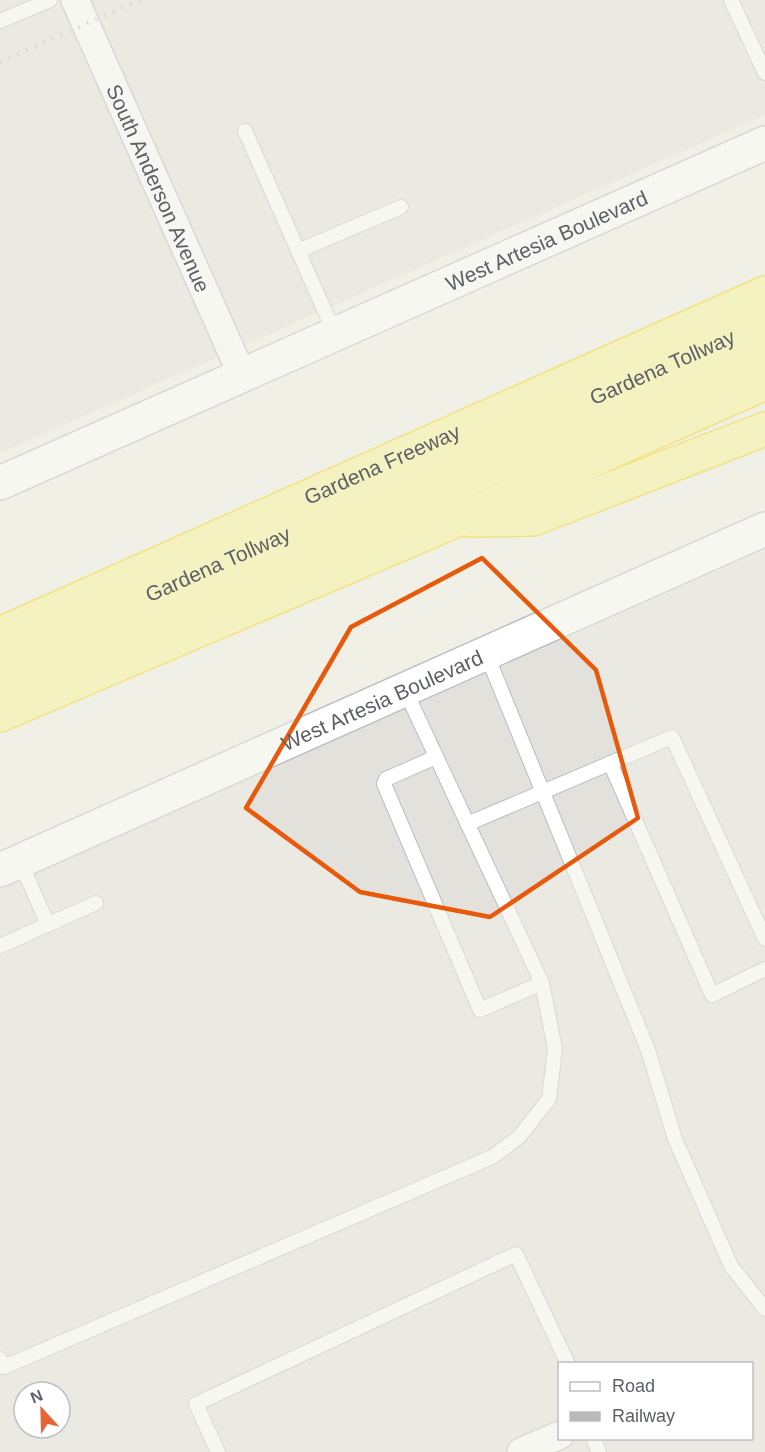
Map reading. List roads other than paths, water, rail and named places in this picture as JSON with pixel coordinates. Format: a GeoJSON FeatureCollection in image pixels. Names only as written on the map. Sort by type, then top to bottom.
{"type":"FeatureCollection","features":[{"type":"Feature","properties":{"kind":"highway"},"geometry":{"type":"LineString","coordinates":[[516,404],[765,271]]}},
{"type":"Feature","properties":{"kind":"highway","name":"Gardena Freeway"},"geometry":{"type":"LineString","coordinates":[[0,634],[765,292]]}},
{"type":"Feature","properties":{"kind":"highway","name":"Gardena Tollway"},"geometry":{"type":"LineString","coordinates":[[0,660],[765,321]]}},
{"type":"Feature","properties":{"kind":"highway","name":"Gardena Tollway"},"geometry":{"type":"LineString","coordinates":[[0,685],[765,348]]}},
{"type":"Feature","properties":{"kind":"highway"},"geometry":{"type":"LineString","coordinates":[[0,715],[457,520],[765,383]]}},
{"type":"Feature","properties":{"kind":"highway"},"geometry":{"type":"LineString","coordinates":[[457,520],[533,519],[765,429]]}},
{"type":"Feature","properties":{"kind":"highway"},"geometry":{"type":"LineString","coordinates":[[0,615],[163,561]]}},
{"type":"Feature","properties":{"kind":"highway"},"geometry":{"type":"LineString","coordinates":[[0,735],[176,639]]}},
{"type":"Feature","properties":{"kind":"main road","name":"West Artesia Boulevard"},"geometry":{"type":"LineString","coordinates":[[0,483],[765,143]]}},
{"type":"Feature","properties":{"kind":"main road","name":"West Artesia Boulevard"},"geometry":{"type":"LineString","coordinates":[[10,865],[765,529]]}},
{"type":"Feature","properties":{"kind":"street","name":"South Anderson Avenue"},"geometry":{"type":"LineString","coordinates":[[75,0],[242,375]]}},
{"type":"Feature","properties":{"kind":"street"},"geometry":{"type":"LineString","coordinates":[[521,1452],[558,1436]]}},
{"type":"Feature","properties":{"kind":"lane"},"geometry":{"type":"LineString","coordinates":[[0,21],[50,0]]}},
{"type":"Feature","properties":{"kind":"lane"},"geometry":{"type":"LineString","coordinates":[[731,0],[765,73]]}},
{"type":"Feature","properties":{"kind":"lane"},"geometry":{"type":"LineString","coordinates":[[245,131],[335,334]]}},
{"type":"Feature","properties":{"kind":"lane"},"geometry":{"type":"LineString","coordinates":[[298,251],[401,207]]}},
{"type":"Feature","properties":{"kind":"lane"},"geometry":{"type":"LineString","coordinates":[[486,653],[648,1050],[675,1139],[731,1266],[765,1309]]}},
{"type":"Feature","properties":{"kind":"lane"},"geometry":{"type":"LineString","coordinates":[[0,1359],[4,1367],[492,1157],[519,1137],[549,1100],[555,1049],[542,983],[405,690]]}},
{"type":"Feature","properties":{"kind":"lane"},"geometry":{"type":"LineString","coordinates":[[467,824],[672,737],[765,939]]}},
{"type":"Feature","properties":{"kind":"lane"},"geometry":{"type":"LineString","coordinates":[[436,757],[386,779],[384,784],[480,1010],[542,983]]}},
{"type":"Feature","properties":{"kind":"lane"},"geometry":{"type":"LineString","coordinates":[[610,763],[712,995],[765,969]]}},
{"type":"Feature","properties":{"kind":"lane"},"geometry":{"type":"LineString","coordinates":[[10,865],[48,925]]}},
{"type":"Feature","properties":{"kind":"lane"},"geometry":{"type":"LineString","coordinates":[[0,946],[96,903]]}},
{"type":"Feature","properties":{"kind":"lane"},"geometry":{"type":"LineString","coordinates":[[218,1452],[196,1404],[516,1254],[567,1362]]}},
{"type":"Feature","properties":{"kind":"railway"},"geometry":{"type":"LineString","coordinates":[[0,62],[140,0]]}}]}
